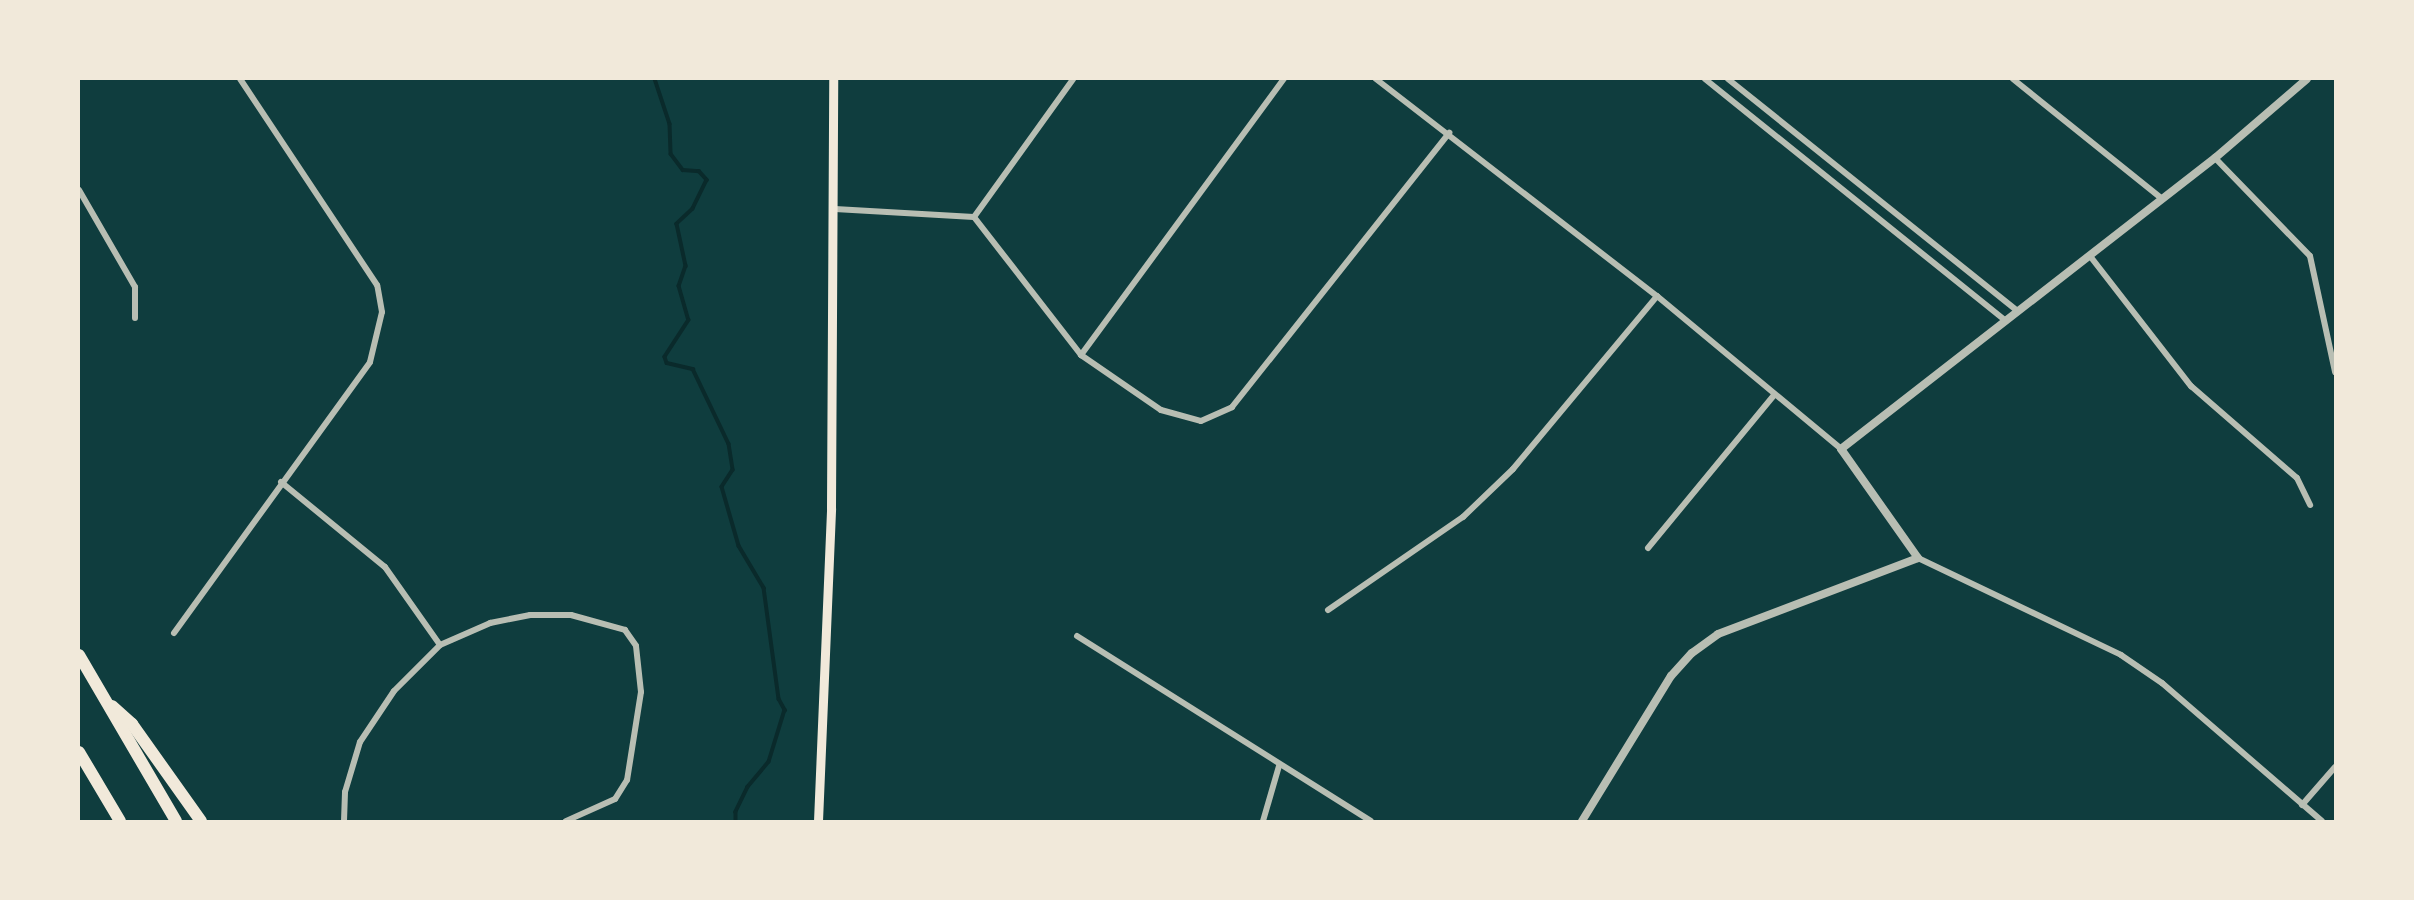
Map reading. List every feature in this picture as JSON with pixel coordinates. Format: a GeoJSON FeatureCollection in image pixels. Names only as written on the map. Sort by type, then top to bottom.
{"type":"FeatureCollection","features":[{"type":"Feature","properties":{"kind":"highway"},"geometry":{"type":"LineString","coordinates":[[79,655],[177,821]]}},
{"type":"Feature","properties":{"kind":"highway"},"geometry":{"type":"LineString","coordinates":[[104,699],[132,724],[201,821]]}},
{"type":"Feature","properties":{"kind":"highway"},"geometry":{"type":"LineString","coordinates":[[79,752],[120,821]]}},
{"type":"Feature","properties":{"kind":"main road"},"geometry":{"type":"LineString","coordinates":[[818,821],[831,508],[835,209],[832,79]]}},
{"type":"Feature","properties":{"kind":"street"},"geometry":{"type":"LineString","coordinates":[[174,633],[370,362],[380,325],[377,285],[240,79]]}},
{"type":"Feature","properties":{"kind":"street"},"geometry":{"type":"LineString","coordinates":[[974,217],[1073,79]]}},
{"type":"Feature","properties":{"kind":"street"},"geometry":{"type":"LineString","coordinates":[[1081,355],[1284,79]]}},
{"type":"Feature","properties":{"kind":"street"},"geometry":{"type":"LineString","coordinates":[[1376,79],[1657,296],[1841,449],[1918,558],[2121,655],[2162,683],[2322,821]]}},
{"type":"Feature","properties":{"kind":"street"},"geometry":{"type":"LineString","coordinates":[[1705,79],[2003,319]]}},
{"type":"Feature","properties":{"kind":"street"},"geometry":{"type":"LineString","coordinates":[[1728,79],[2015,309]]}},
{"type":"Feature","properties":{"kind":"street"},"geometry":{"type":"LineString","coordinates":[[2013,79],[2162,199]]}},
{"type":"Feature","properties":{"kind":"street"},"geometry":{"type":"LineString","coordinates":[[1841,449],[2015,309],[2090,256],[2215,158],[2307,79]]}},
{"type":"Feature","properties":{"kind":"street"},"geometry":{"type":"LineString","coordinates":[[835,209],[974,217],[1081,355],[1161,410],[1201,421],[1232,407],[1449,133]]}},
{"type":"Feature","properties":{"kind":"street"},"geometry":{"type":"LineString","coordinates":[[2215,158],[2310,256],[2335,372]]}},
{"type":"Feature","properties":{"kind":"street"},"geometry":{"type":"LineString","coordinates":[[79,190],[135,288],[135,318]]}},
{"type":"Feature","properties":{"kind":"street"},"geometry":{"type":"LineString","coordinates":[[2090,256],[2191,386],[2297,478],[2310,505]]}},
{"type":"Feature","properties":{"kind":"street"},"geometry":{"type":"LineString","coordinates":[[1328,610],[1473,508],[1513,469],[1657,296]]}},
{"type":"Feature","properties":{"kind":"street"},"geometry":{"type":"LineString","coordinates":[[1648,548],[1774,395]]}},
{"type":"Feature","properties":{"kind":"street"},"geometry":{"type":"LineString","coordinates":[[282,482],[385,567],[440,645]]}},
{"type":"Feature","properties":{"kind":"street"},"geometry":{"type":"LineString","coordinates":[[1582,821],[1671,676],[1702,645],[1718,634],[1918,558]]}},
{"type":"Feature","properties":{"kind":"street"},"geometry":{"type":"LineString","coordinates":[[344,821],[345,792],[359,742],[394,691],[440,645],[489,624],[530,615],[571,615],[625,630],[636,646],[641,692],[627,780],[615,799],[566,821]]}},
{"type":"Feature","properties":{"kind":"street"},"geometry":{"type":"LineString","coordinates":[[1077,636],[1279,766],[1371,821]]}},
{"type":"Feature","properties":{"kind":"street"},"geometry":{"type":"LineString","coordinates":[[1263,821],[1279,766]]}},
{"type":"Feature","properties":{"kind":"street"},"geometry":{"type":"LineString","coordinates":[[2302,805],[2335,767]]}},
{"type":"Feature","properties":{"kind":"waterway"},"geometry":{"type":"LineString","coordinates":[[655,79],[670,124],[671,154],[683,170],[699,171],[707,180],[693,209],[677,224],[686,266],[679,286],[689,320],[665,357],[667,363],[693,369],[729,444],[733,470],[722,487],[739,546],[764,588],[779,699],[785,710],[769,762],[748,787],[736,812],[736,821]]}}]}
